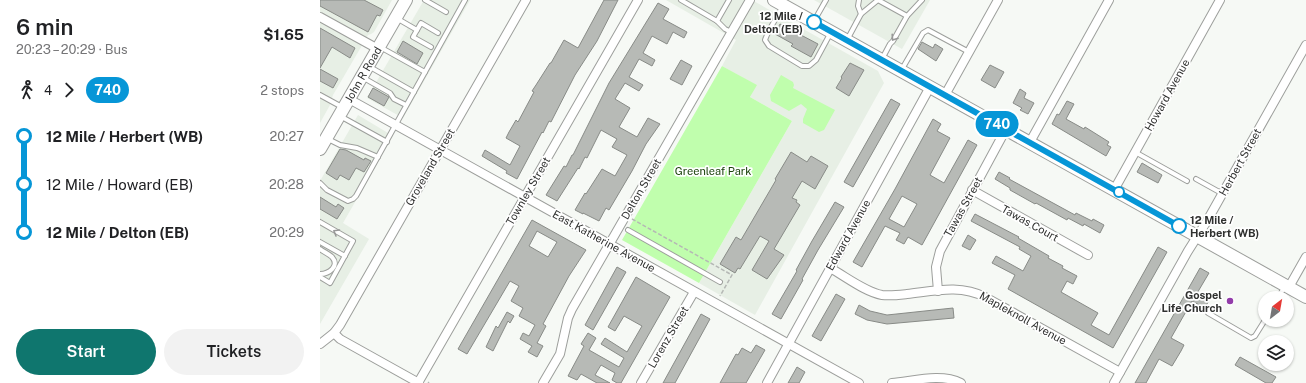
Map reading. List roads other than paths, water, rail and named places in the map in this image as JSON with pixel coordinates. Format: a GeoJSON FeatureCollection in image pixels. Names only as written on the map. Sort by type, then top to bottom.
{"type":"FeatureCollection","features":[{"type":"Feature","properties":{"kind":"main road","name":"John R Road"},"geometry":{"type":"LineString","coordinates":[[325,138],[406,0]]}},
{"type":"Feature","properties":{"kind":"main road"},"geometry":{"type":"LineString","coordinates":[[779,2],[1306,297]]}},
{"type":"Feature","properties":{"kind":"street","name":"Groveland Street"},"geometry":{"type":"LineString","coordinates":[[320,344],[334,333],[340,325],[526,0]]}},
{"type":"Feature","properties":{"kind":"street","name":"Townley Street"},"geometry":{"type":"LineString","coordinates":[[419,383],[638,0]]}},
{"type":"Feature","properties":{"kind":"street","name":"Delton Street"},"geometry":{"type":"LineString","coordinates":[[543,383],[560,354],[570,313],[750,0]]}},
{"type":"Feature","properties":{"kind":"street"},"geometry":{"type":"LineString","coordinates":[[945,95],[998,0]]}},
{"type":"Feature","properties":{"kind":"street"},"geometry":{"type":"LineString","coordinates":[[1030,142],[1109,0]]}},
{"type":"Feature","properties":{"kind":"street","name":"Howard Avenue"},"geometry":{"type":"LineString","coordinates":[[1114,190],[1220,0]]}},
{"type":"Feature","properties":{"kind":"street"},"geometry":{"type":"LineString","coordinates":[[320,17],[378,48]]}},
{"type":"Feature","properties":{"kind":"street","name":"Herbert Street"},"geometry":{"type":"LineString","coordinates":[[1114,383],[1223,194],[1306,45]]}},
{"type":"Feature","properties":{"kind":"street","name":"Edward Avenue"},"geometry":{"type":"LineString","coordinates":[[767,383],[930,87]]}},
{"type":"Feature","properties":{"kind":"street","name":"East Katherine Avenue"},"geometry":{"type":"LineString","coordinates":[[344,108],[395,124],[859,383]]}},
{"type":"Feature","properties":{"kind":"street","name":"Tawas Street"},"geometry":{"type":"LineString","coordinates":[[938,291],[936,267],[940,251],[1006,129]]}},
{"type":"Feature","properties":{"kind":"street","name":"Tawas Court"},"geometry":{"type":"LineString","coordinates":[[972,190],[1088,256]]}},
{"type":"Feature","properties":{"kind":"street"},"geometry":{"type":"LineString","coordinates":[[1287,286],[1306,257]]}},
{"type":"Feature","properties":{"kind":"street","name":"Mapleknoll Avenue"},"geometry":{"type":"LineString","coordinates":[[830,268],[872,292],[884,295],[959,289],[978,293],[1120,372]]}},
{"type":"Feature","properties":{"kind":"street","name":"Lorenz Street"},"geometry":{"type":"LineString","coordinates":[[641,383],[694,292]]}},
{"type":"Feature","properties":{"kind":"street"},"geometry":{"type":"LineString","coordinates":[[334,333],[340,339],[419,383]]}},
{"type":"Feature","properties":{"kind":"street"},"geometry":{"type":"LineString","coordinates":[[892,383],[942,378],[951,379],[961,383]]}},
{"type":"Feature","properties":{"kind":"lane"},"geometry":{"type":"LineString","coordinates":[[425,0],[446,12]]}},
{"type":"Feature","properties":{"kind":"lane"},"geometry":{"type":"LineString","coordinates":[[320,183],[327,190],[348,201],[353,199],[387,142],[395,124],[465,0]]}},
{"type":"Feature","properties":{"kind":"lane"},"geometry":{"type":"LineString","coordinates":[[681,0],[718,21],[725,29],[732,32]]}},
{"type":"Feature","properties":{"kind":"lane"},"geometry":{"type":"LineString","coordinates":[[718,21],[729,0]]}},
{"type":"Feature","properties":{"kind":"lane"},"geometry":{"type":"LineString","coordinates":[[814,22],[826,0]]}},
{"type":"Feature","properties":{"kind":"lane"},"geometry":{"type":"LineString","coordinates":[[859,0],[858,6],[862,14]]}},
{"type":"Feature","properties":{"kind":"lane"},"geometry":{"type":"LineString","coordinates":[[847,40],[862,14],[878,0],[907,16]]}},
{"type":"Feature","properties":{"kind":"lane"},"geometry":{"type":"LineString","coordinates":[[882,60],[907,16],[922,0]]}},
{"type":"Feature","properties":{"kind":"lane"},"geometry":{"type":"LineString","coordinates":[[779,2],[776,18],[768,32],[766,40],[769,46],[802,66],[809,66],[816,60],[831,32]]}},
{"type":"Feature","properties":{"kind":"lane"},"geometry":{"type":"LineString","coordinates":[[396,18],[417,30]]}},
{"type":"Feature","properties":{"kind":"lane"},"geometry":{"type":"LineString","coordinates":[[431,47],[413,37],[421,23],[438,33]]}},
{"type":"Feature","properties":{"kind":"lane"},"geometry":{"type":"LineString","coordinates":[[901,71],[923,33],[928,30],[969,52]]}},
{"type":"Feature","properties":{"kind":"lane"},"geometry":{"type":"LineString","coordinates":[[378,48],[425,72]]}},
{"type":"Feature","properties":{"kind":"lane"},"geometry":{"type":"LineString","coordinates":[[368,66],[414,92]]}},
{"type":"Feature","properties":{"kind":"lane"},"geometry":{"type":"LineString","coordinates":[[362,77],[390,93],[394,99],[406,105]]}},
{"type":"Feature","properties":{"kind":"lane"},"geometry":{"type":"LineString","coordinates":[[320,95],[344,108],[387,142]]}},
{"type":"Feature","properties":{"kind":"lane"},"geometry":{"type":"LineString","coordinates":[[325,138],[340,144],[357,148],[378,157]]}},
{"type":"Feature","properties":{"kind":"lane"},"geometry":{"type":"LineString","coordinates":[[1135,152],[1187,181]]}},
{"type":"Feature","properties":{"kind":"lane"},"geometry":{"type":"LineString","coordinates":[[1196,179],[1223,194]]}},
{"type":"Feature","properties":{"kind":"lane"},"geometry":{"type":"LineString","coordinates":[[320,222],[353,241],[330,283],[320,278]]}},
{"type":"Feature","properties":{"kind":"lane"},"geometry":{"type":"LineString","coordinates":[[628,230],[720,282]]}},
{"type":"Feature","properties":{"kind":"lane"},"geometry":{"type":"LineString","coordinates":[[320,242],[345,256]]}},
{"type":"Feature","properties":{"kind":"lane"},"geometry":{"type":"LineString","coordinates":[[320,249],[332,256],[334,265],[333,269],[328,273],[320,274]]}},
{"type":"Feature","properties":{"kind":"lane"},"geometry":{"type":"LineString","coordinates":[[1283,291],[1287,286]]}},
{"type":"Feature","properties":{"kind":"lane"},"geometry":{"type":"LineString","coordinates":[[1208,313],[1252,338],[1256,336],[1261,327]]}},
{"type":"Feature","properties":{"kind":"place","name":"12 Mile / Delton (EB)"},"geometry":{"type":"Point","coordinates":[814,22]}},
{"type":"Feature","properties":{"kind":"place","name":"12 Mile / Herbert (WB)"},"geometry":{"type":"Point","coordinates":[1179,226]}},
{"type":"Feature","properties":{"kind":"place","name":"Gospel Life Church"},"geometry":{"type":"Point","coordinates":[1230,301]}},
{"type":"Feature","properties":{"kind":"park label","name":"Greenleaf Park"},"geometry":{"type":"Point","coordinates":[713,171]}}]}
